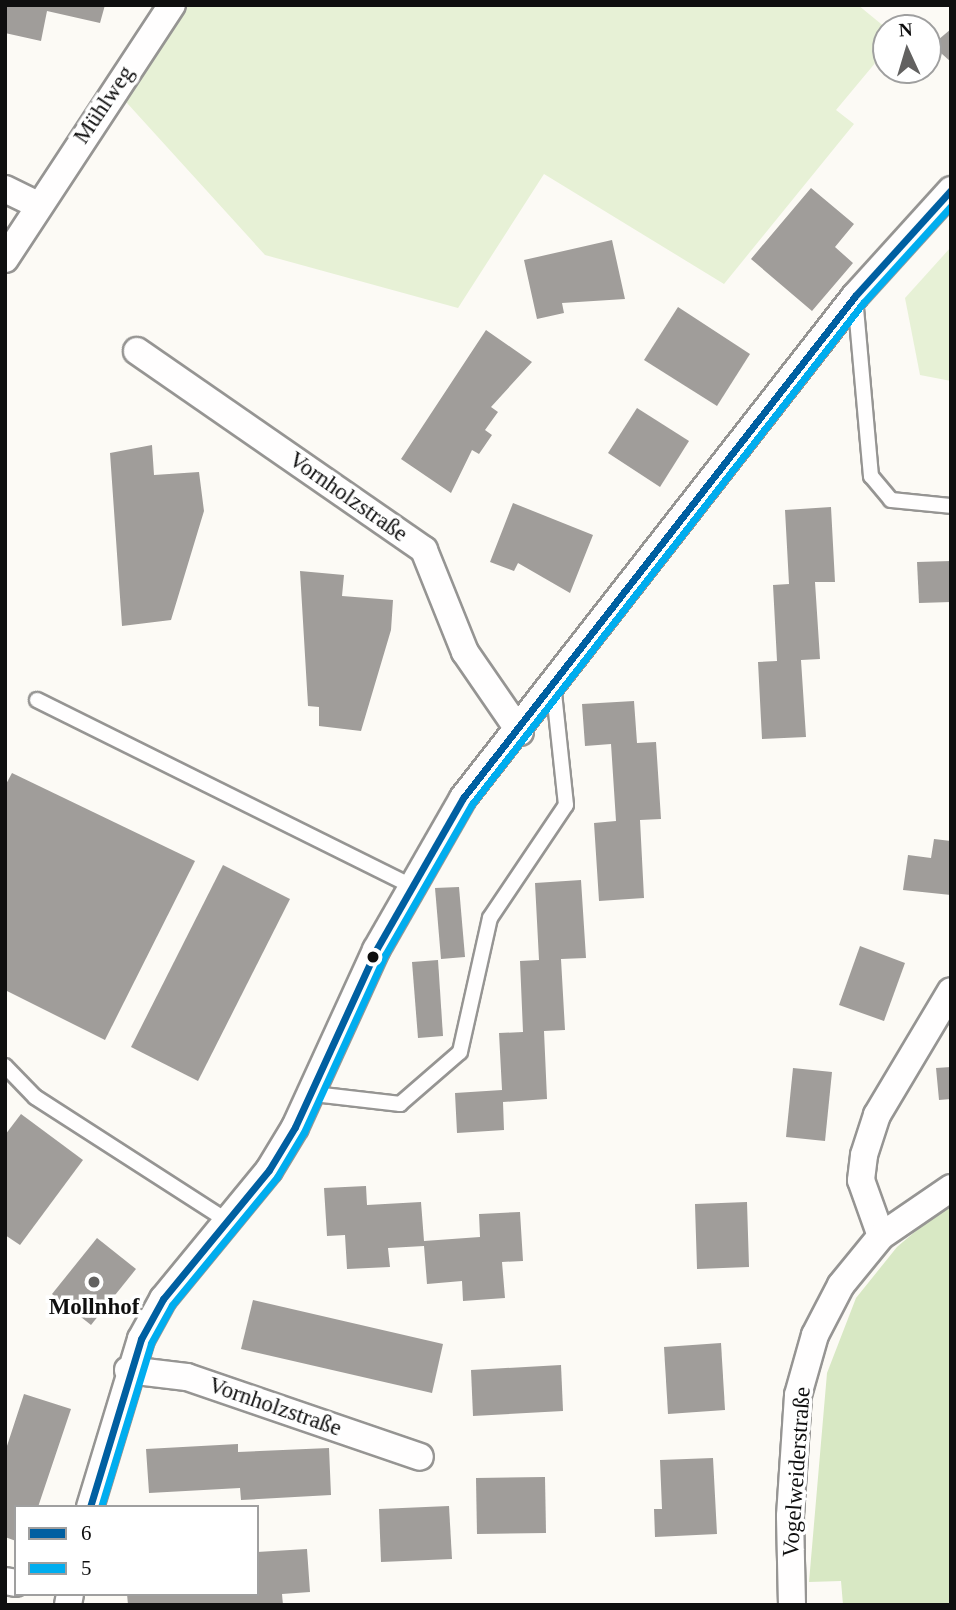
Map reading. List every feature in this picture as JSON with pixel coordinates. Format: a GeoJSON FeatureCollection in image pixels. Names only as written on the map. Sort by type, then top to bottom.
{"type":"FeatureCollection","features":[{"type":"Feature","properties":{"kind":"street","name":"Mühlweg"},"geometry":{"type":"LineString","coordinates":[[5,259],[36,204],[172,5]]}},
{"type":"Feature","properties":{"kind":"street"},"geometry":{"type":"LineString","coordinates":[[5,189],[36,204]]}},
{"type":"Feature","properties":{"kind":"street"},"geometry":{"type":"LineString","coordinates":[[91,1505],[128,1370],[163,1299],[269,1170],[314,1094],[376,950],[463,798],[520,732],[553,682],[855,296],[951,190]]}},
{"type":"Feature","properties":{"kind":"street","name":"Vornholzstraße"},"geometry":{"type":"LineString","coordinates":[[137,351],[424,550],[465,652],[520,732]]}},
{"type":"Feature","properties":{"kind":"street"},"geometry":{"type":"LineString","coordinates":[[881,1236],[861,1180],[864,1155],[883,1104],[951,991]]}},
{"type":"Feature","properties":{"kind":"street","name":"Vogelweiderstraße"},"geometry":{"type":"LineString","coordinates":[[792,1605],[790,1516],[798,1395],[815,1335],[836,1295],[881,1236],[951,1188]]}},
{"type":"Feature","properties":{"kind":"street","name":"Vornholzstraße"},"geometry":{"type":"LineString","coordinates":[[128,1370],[187,1377],[420,1457]]}},
{"type":"Feature","properties":{"kind":"lane"},"geometry":{"type":"LineString","coordinates":[[855,296],[871,477],[891,500],[951,506]]}},
{"type":"Feature","properties":{"kind":"lane"},"geometry":{"type":"LineString","coordinates":[[314,1094],[400,1104],[460,1052],[490,918],[566,805],[553,682]]}},
{"type":"Feature","properties":{"kind":"lane"},"geometry":{"type":"LineString","coordinates":[[37,700],[412,886]]}},
{"type":"Feature","properties":{"kind":"lane"},"geometry":{"type":"LineString","coordinates":[[5,1066],[36,1097],[226,1220]]}},
{"type":"Feature","properties":{"kind":"green space"},"geometry":{"type":"Polygon","coordinates":[[[174,5],[858,5],[872,16],[872,67],[836,110],[854,124],[724,284],[544,174],[458,308],[265,255],[117,92],[174,5]]]}},
{"type":"Feature","properties":{"kind":"green space"},"geometry":{"type":"Polygon","coordinates":[[[951,247],[951,381],[920,375],[905,298],[951,247]]]}},
{"type":"Feature","properties":{"kind":"green space"},"geometry":{"type":"Polygon","coordinates":[[[951,1201],[951,1605],[843,1605],[841,1581],[809,1582],[827,1373],[856,1298],[897,1247],[951,1201]]]}},
{"type":"Feature","properties":{"kind":"building"},"geometry":{"type":"Polygon","coordinates":[[[5,5],[105,5],[100,23],[47,11],[41,41],[5,33],[5,5]]]}},
{"type":"Feature","properties":{"kind":"building"},"geometry":{"type":"Polygon","coordinates":[[[951,29],[951,62],[942,54],[942,37],[951,29]]]}},
{"type":"Feature","properties":{"kind":"building"},"geometry":{"type":"Polygon","coordinates":[[[811,188],[854,224],[835,247],[853,263],[812,311],[751,259],[811,188]]]}},
{"type":"Feature","properties":{"kind":"building"},"geometry":{"type":"Polygon","coordinates":[[[612,240],[625,299],[562,303],[564,313],[537,319],[524,260],[612,240]]]}},
{"type":"Feature","properties":{"kind":"building"},"geometry":{"type":"Polygon","coordinates":[[[678,307],[750,354],[717,406],[644,360],[678,307]]]}},
{"type":"Feature","properties":{"kind":"building"},"geometry":{"type":"Polygon","coordinates":[[[486,330],[532,362],[491,407],[498,412],[485,430],[492,435],[479,454],[472,450],[451,493],[401,459],[486,330]]]}},
{"type":"Feature","properties":{"kind":"building"},"geometry":{"type":"Polygon","coordinates":[[[637,408],[689,441],[660,487],[608,453],[637,408]]]}},
{"type":"Feature","properties":{"kind":"building"},"geometry":{"type":"Polygon","coordinates":[[[152,445],[154,475],[199,472],[204,511],[171,620],[122,626],[110,453],[152,445]]]}},
{"type":"Feature","properties":{"kind":"building"},"geometry":{"type":"Polygon","coordinates":[[[513,503],[593,535],[570,593],[518,563],[514,571],[490,562],[513,503]]]}},
{"type":"Feature","properties":{"kind":"building"},"geometry":{"type":"Polygon","coordinates":[[[831,507],[835,582],[815,582],[820,659],[801,660],[806,737],[762,739],[758,662],[777,661],[773,585],[789,584],[785,510],[831,507]]]}},
{"type":"Feature","properties":{"kind":"building"},"geometry":{"type":"Polygon","coordinates":[[[951,561],[951,602],[919,603],[917,562],[951,561]]]}},
{"type":"Feature","properties":{"kind":"building"},"geometry":{"type":"Polygon","coordinates":[[[300,571],[344,575],[342,596],[393,600],[391,630],[361,731],[319,726],[319,707],[308,706],[300,571]]]}},
{"type":"Feature","properties":{"kind":"building"},"geometry":{"type":"Polygon","coordinates":[[[634,701],[637,743],[656,742],[661,819],[640,820],[644,898],[599,901],[594,823],[616,821],[611,744],[585,746],[582,704],[634,701]]]}},
{"type":"Feature","properties":{"kind":"building"},"geometry":{"type":"Polygon","coordinates":[[[12,773],[195,861],[105,1040],[5,990],[5,786],[12,773]]]}},
{"type":"Feature","properties":{"kind":"building"},"geometry":{"type":"Polygon","coordinates":[[[934,839],[951,841],[951,895],[903,890],[908,855],[931,858],[934,839]]]}},
{"type":"Feature","properties":{"kind":"building"},"geometry":{"type":"Polygon","coordinates":[[[223,865],[290,899],[198,1081],[131,1047],[223,865]]]}},
{"type":"Feature","properties":{"kind":"building"},"geometry":{"type":"Polygon","coordinates":[[[581,880],[586,958],[561,959],[565,1030],[544,1031],[547,1099],[503,1102],[504,1130],[457,1133],[455,1093],[502,1090],[499,1033],[523,1032],[520,961],[539,960],[535,883],[581,880]]]}},
{"type":"Feature","properties":{"kind":"building"},"geometry":{"type":"Polygon","coordinates":[[[459,887],[465,957],[441,959],[435,888],[459,887]]]}},
{"type":"Feature","properties":{"kind":"building"},"geometry":{"type":"Polygon","coordinates":[[[860,946],[905,963],[884,1021],[839,1005],[860,946]]]}},
{"type":"Feature","properties":{"kind":"building"},"geometry":{"type":"Polygon","coordinates":[[[438,960],[443,1036],[418,1038],[412,962],[438,960]]]}},
{"type":"Feature","properties":{"kind":"building"},"geometry":{"type":"Polygon","coordinates":[[[951,1067],[951,1099],[939,1100],[936,1068],[951,1067]]]}},
{"type":"Feature","properties":{"kind":"building"},"geometry":{"type":"Polygon","coordinates":[[[793,1068],[832,1072],[825,1141],[786,1137],[793,1068]]]}},
{"type":"Feature","properties":{"kind":"building"},"geometry":{"type":"Polygon","coordinates":[[[21,1114],[83,1160],[20,1245],[5,1235],[5,1135],[21,1114]]]}},
{"type":"Feature","properties":{"kind":"building"},"geometry":{"type":"Polygon","coordinates":[[[366,1186],[367,1205],[421,1202],[424,1241],[480,1237],[479,1214],[520,1212],[523,1261],[502,1262],[505,1298],[463,1301],[462,1281],[427,1284],[424,1246],[388,1248],[390,1267],[347,1269],[345,1235],[327,1236],[324,1188],[366,1186]]]}},
{"type":"Feature","properties":{"kind":"building"},"geometry":{"type":"Polygon","coordinates":[[[747,1202],[749,1267],[697,1269],[695,1204],[747,1202]]]}},
{"type":"Feature","properties":{"kind":"building","name":"Mollnhof"},"geometry":{"type":"Polygon","coordinates":[[[97,1238],[136,1269],[91,1325],[52,1294],[97,1238]]]}},
{"type":"Feature","properties":{"kind":"building"},"geometry":{"type":"Polygon","coordinates":[[[253,1300],[443,1344],[432,1393],[241,1349],[253,1300]]]}},
{"type":"Feature","properties":{"kind":"building"},"geometry":{"type":"Polygon","coordinates":[[[721,1343],[725,1410],[668,1414],[664,1347],[721,1343]]]}},
{"type":"Feature","properties":{"kind":"building"},"geometry":{"type":"Polygon","coordinates":[[[561,1365],[563,1411],[473,1416],[471,1370],[561,1365]]]}},
{"type":"Feature","properties":{"kind":"building"},"geometry":{"type":"Polygon","coordinates":[[[24,1394],[71,1409],[39,1505],[14,1505],[14,1540],[5,1537],[5,1452],[24,1394]]]}},
{"type":"Feature","properties":{"kind":"building"},"geometry":{"type":"Polygon","coordinates":[[[238,1444],[238,1452],[329,1448],[331,1495],[241,1500],[240,1488],[149,1493],[146,1449],[238,1444]]]}},
{"type":"Feature","properties":{"kind":"building"},"geometry":{"type":"Polygon","coordinates":[[[713,1458],[717,1534],[655,1537],[654,1509],[662,1509],[660,1460],[713,1458]]]}},
{"type":"Feature","properties":{"kind":"building"},"geometry":{"type":"Polygon","coordinates":[[[545,1477],[546,1533],[477,1534],[476,1478],[545,1477]]]}},
{"type":"Feature","properties":{"kind":"building"},"geometry":{"type":"Polygon","coordinates":[[[449,1506],[452,1559],[381,1562],[379,1509],[449,1506]]]}},
{"type":"Feature","properties":{"kind":"building"},"geometry":{"type":"Polygon","coordinates":[[[307,1549],[310,1592],[282,1594],[283,1605],[128,1605],[127,1596],[259,1596],[259,1552],[307,1549]]]}},
{"type":"Feature","properties":{"kind":"transit line","name":"6"},"geometry":{"type":"LineString","coordinates":[[91,1505],[141,1339],[163,1299],[269,1170],[295,1127],[376,950],[463,798],[855,296],[951,190]]}},
{"type":"Feature","properties":{"kind":"transit line","name":"5"},"geometry":{"type":"LineString","coordinates":[[102,1505],[151,1343],[172,1305],[277,1177],[304,1132],[385,955],[472,804],[863,303],[951,206]]}},
{"type":"Feature","properties":{"kind":"place","name":"Mollnhof"},"geometry":{"type":"Point","coordinates":[94,1282]}}]}
